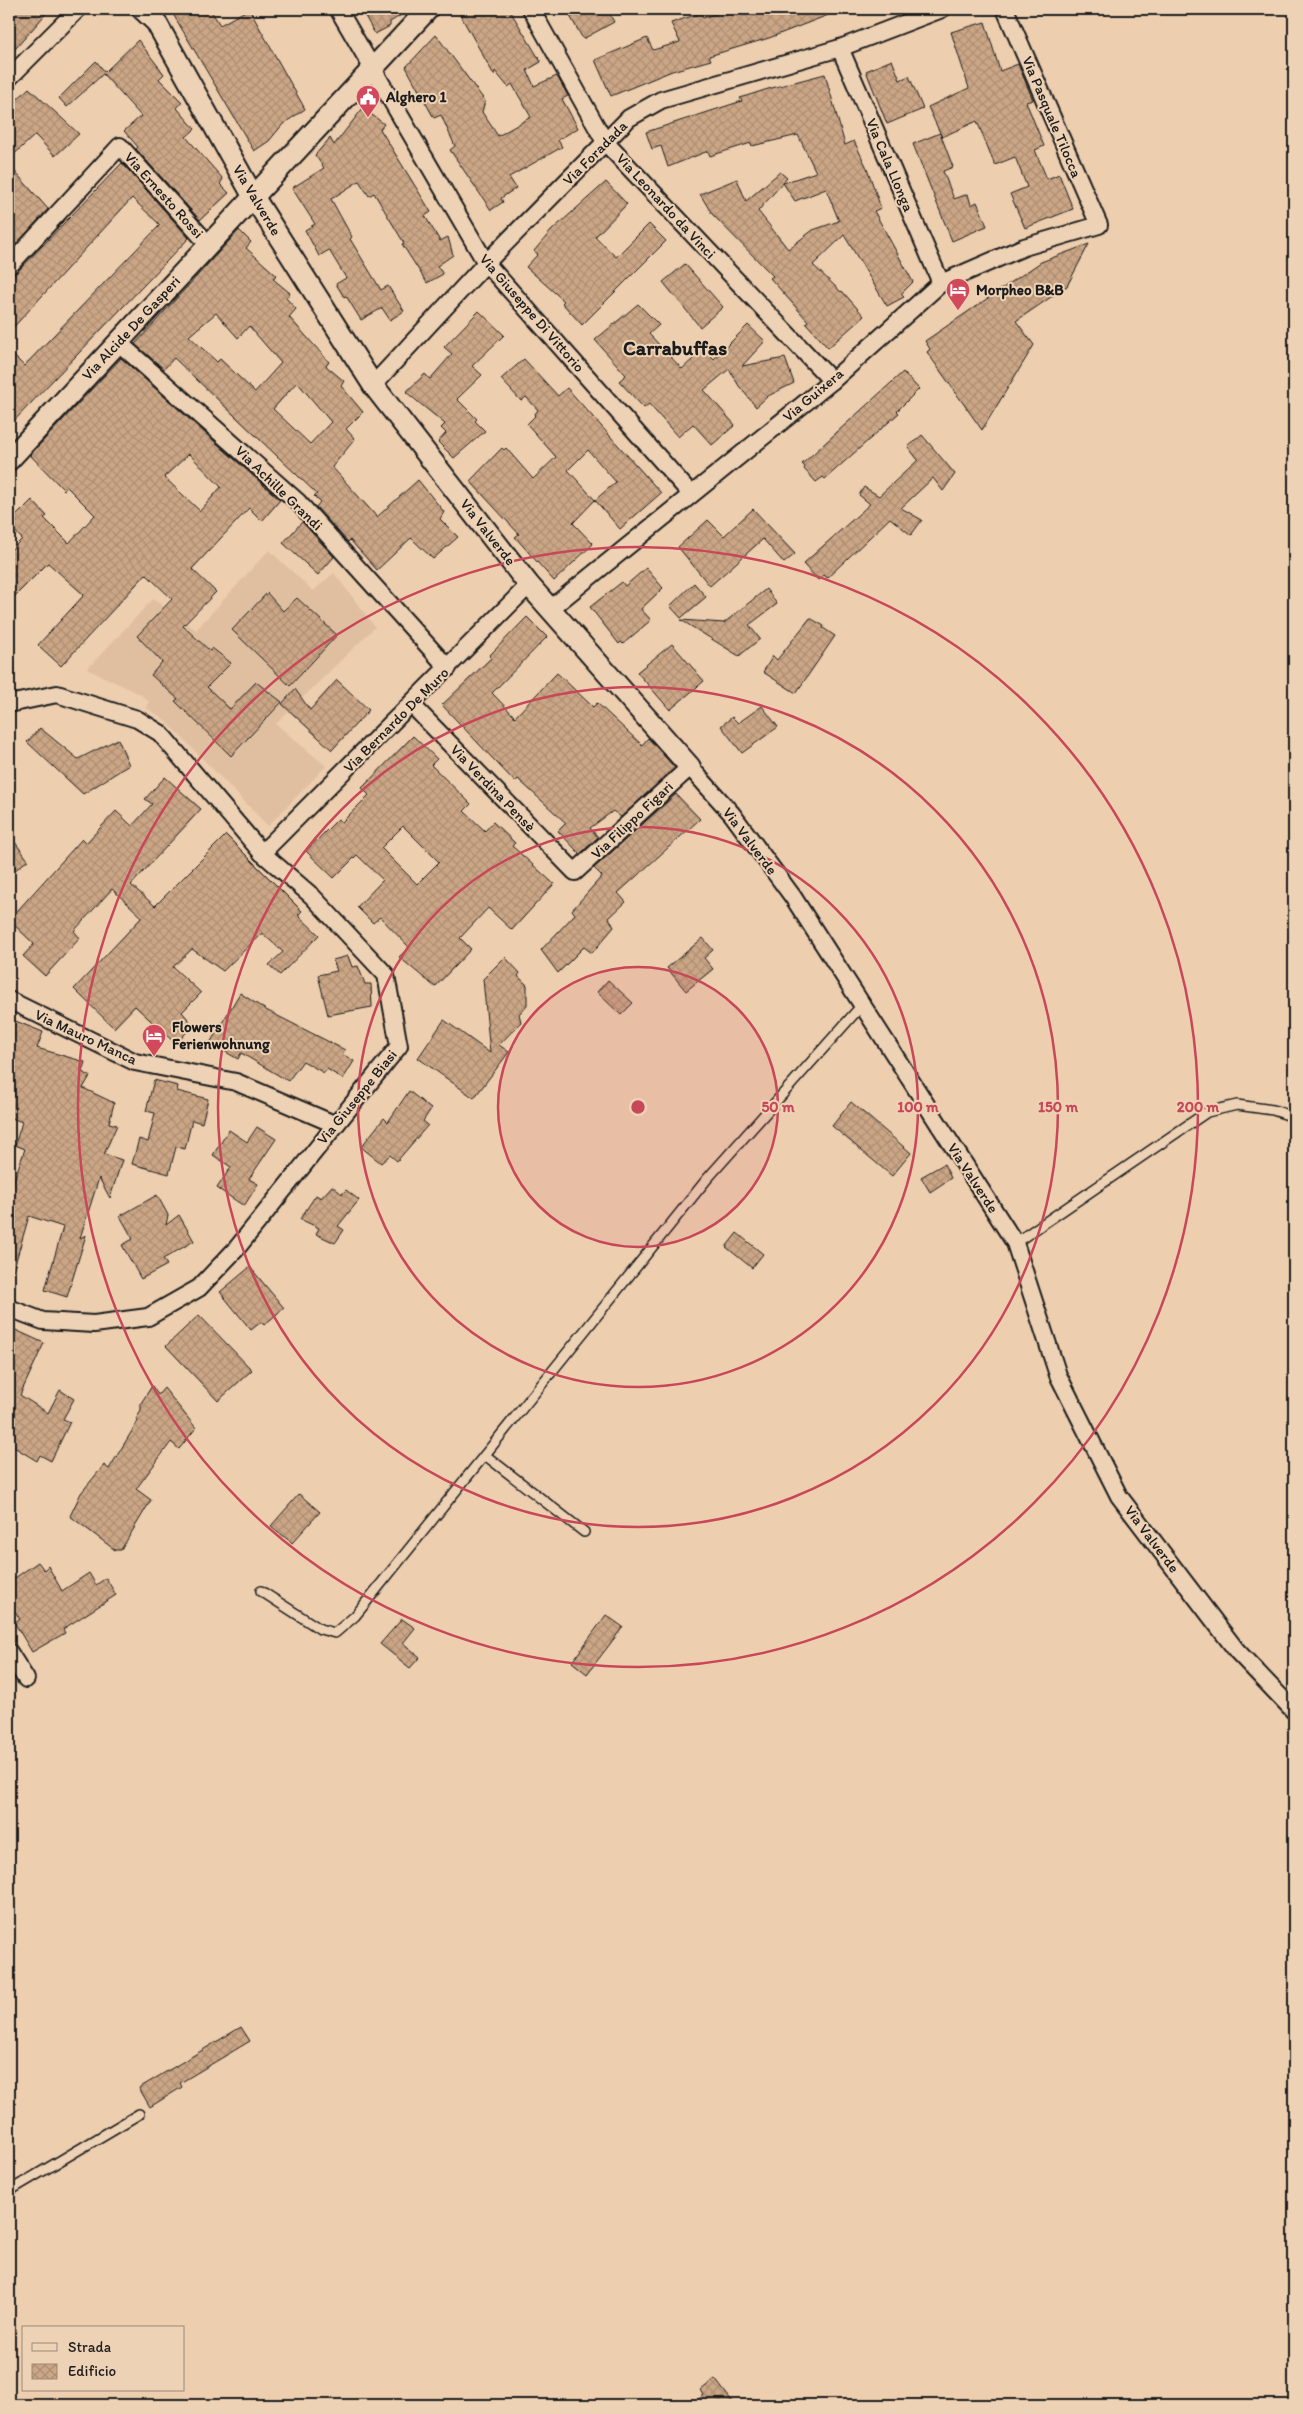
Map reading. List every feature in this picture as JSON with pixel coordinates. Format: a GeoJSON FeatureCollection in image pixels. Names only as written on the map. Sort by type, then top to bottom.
{"type":"FeatureCollection","features":[{"type":"Feature","properties":{"kind":"street"},"geometry":{"type":"LineString","coordinates":[[9,78],[78,9]]}},
{"type":"Feature","properties":{"kind":"street","name":"Via Valverde"},"geometry":{"type":"LineString","coordinates":[[142,9],[156,22],[253,196],[373,385],[529,585],[732,814],[793,897],[1015,1243],[1058,1374],[1119,1496],[1237,1651],[1294,1711]]}},
{"type":"Feature","properties":{"kind":"street","name":"Via Giuseppe Di Vittorio"},"geometry":{"type":"LineString","coordinates":[[338,9],[486,263],[692,494]]}},
{"type":"Feature","properties":{"kind":"street","name":"Via Alcide De Gasperi"},"geometry":{"type":"LineString","coordinates":[[9,460],[371,68],[428,9]]}},
{"type":"Feature","properties":{"kind":"street","name":"Via Leonardo da Vinci"},"geometry":{"type":"LineString","coordinates":[[532,9],[605,142],[832,381]]}},
{"type":"Feature","properties":{"kind":"street","name":"Via Foradada"},"geometry":{"type":"LineString","coordinates":[[373,385],[486,263],[629,118],[661,100],[840,48],[942,9]]}},
{"type":"Feature","properties":{"kind":"street","name":"Via Pasquale Tilocca"},"geometry":{"type":"LineString","coordinates":[[1005,9],[1099,225]]}},
{"type":"Feature","properties":{"kind":"street","name":"Via Cala Llonga"},"geometry":{"type":"LineString","coordinates":[[840,48],[941,283]]}},
{"type":"Feature","properties":{"kind":"street","name":"Via Ernesto Rossi"},"geometry":{"type":"LineString","coordinates":[[9,266],[120,146],[208,244]]}},
{"type":"Feature","properties":{"kind":"street","name":"Via Guixera"},"geometry":{"type":"LineString","coordinates":[[550,609],[832,381],[941,283],[1024,248],[1099,225]]}},
{"type":"Feature","properties":{"kind":"street","name":"Via Achille Grandi"},"geometry":{"type":"LineString","coordinates":[[118,342],[298,502],[448,668]]}},
{"type":"Feature","properties":{"kind":"street","name":"Via Bernardo De Muro"},"geometry":{"type":"LineString","coordinates":[[262,853],[529,585]]}},
{"type":"Feature","properties":{"kind":"street","name":"Via Giuseppe Biasi"},"geometry":{"type":"LineString","coordinates":[[9,704],[57,694],[136,719],[160,733],[262,853],[312,896],[386,975],[399,1046],[334,1124],[237,1248],[199,1288],[148,1317],[94,1324],[43,1320],[9,1308]]}},
{"type":"Feature","properties":{"kind":"street","name":"Via Verdina Pensè"},"geometry":{"type":"LineString","coordinates":[[411,704],[575,872]]}},
{"type":"Feature","properties":{"kind":"street","name":"Via Filippo Figari"},"geometry":{"type":"LineString","coordinates":[[575,872],[690,767]]}},
{"type":"Feature","properties":{"kind":"street","name":"Via Mauro Manca"},"geometry":{"type":"LineString","coordinates":[[9,1000],[135,1062],[236,1082],[334,1124]]}},
{"type":"Feature","properties":{"kind":"street"},"geometry":{"type":"LineString","coordinates":[[9,1652],[26,1679]]}},
{"type":"Feature","properties":{"kind":"lane"},"geometry":{"type":"LineString","coordinates":[[260,1591],[320,1629],[334,1633],[355,1616],[707,1179],[862,1005]]}},
{"type":"Feature","properties":{"kind":"lane"},"geometry":{"type":"LineString","coordinates":[[1015,1243],[1207,1112],[1237,1105],[1273,1110],[1294,1117]]}},
{"type":"Feature","properties":{"kind":"lane"},"geometry":{"type":"LineString","coordinates":[[485,1455],[584,1532]]}},
{"type":"Feature","properties":{"kind":"lane"},"geometry":{"type":"LineString","coordinates":[[9,2191],[140,2114]]}},
{"type":"Feature","properties":{"kind":"shaded area"},"geometry":{"type":"Polygon","coordinates":[[[269,550],[313,591],[334,573],[375,627],[276,724],[326,766],[268,826],[163,718],[146,708],[149,702],[140,694],[87,669],[153,599],[196,630],[269,550]]]}},
{"type":"Feature","properties":{"kind":"building"},"geometry":{"type":"Polygon","coordinates":[[[9,9],[50,9],[9,56],[9,9]]]}},
{"type":"Feature","properties":{"kind":"building"},"geometry":{"type":"Polygon","coordinates":[[[170,9],[210,9],[220,25],[249,9],[305,109],[283,124],[269,141],[254,151],[170,9]]]}},
{"type":"Feature","properties":{"kind":"building"},"geometry":{"type":"Polygon","coordinates":[[[361,9],[411,9],[390,22],[390,26],[375,34],[361,9]]]}},
{"type":"Feature","properties":{"kind":"building"},"geometry":{"type":"Polygon","coordinates":[[[457,9],[509,9],[541,62],[527,70],[534,86],[557,76],[568,96],[562,99],[578,128],[558,140],[562,147],[509,177],[516,188],[501,198],[503,202],[491,210],[450,150],[455,146],[441,115],[434,118],[406,67],[436,35],[485,101],[482,112],[498,136],[531,117],[512,84],[508,87],[495,71],[494,75],[457,9]]]}},
{"type":"Feature","properties":{"kind":"building"},"geometry":{"type":"Polygon","coordinates":[[[566,9],[607,9],[614,22],[583,39],[566,9]]]}},
{"type":"Feature","properties":{"kind":"building"},"geometry":{"type":"Polygon","coordinates":[[[729,9],[841,10],[769,38],[709,56],[711,60],[672,71],[611,96],[595,60],[647,38],[653,50],[680,42],[671,23],[701,13],[703,18],[729,9]]]}},
{"type":"Feature","properties":{"kind":"building"},"geometry":{"type":"Polygon","coordinates":[[[985,22],[1000,71],[1018,64],[1033,100],[1026,102],[1044,146],[1035,150],[1047,179],[1059,174],[1073,209],[1025,228],[1010,194],[1027,187],[1015,157],[995,165],[977,121],[942,137],[928,107],[969,88],[951,32],[985,22]]]}},
{"type":"Feature","properties":{"kind":"building"},"geometry":{"type":"Polygon","coordinates":[[[138,40],[164,74],[159,79],[182,102],[177,108],[195,129],[186,137],[223,179],[220,184],[229,193],[200,220],[136,149],[138,147],[124,131],[141,116],[103,74],[67,107],[59,98],[96,61],[105,72],[138,40]]]}},
{"type":"Feature","properties":{"kind":"building"},"geometry":{"type":"Polygon","coordinates":[[[892,60],[900,80],[909,76],[923,109],[887,124],[866,71],[892,60]]]}},
{"type":"Feature","properties":{"kind":"building"},"geometry":{"type":"Polygon","coordinates":[[[825,74],[845,145],[854,141],[867,168],[881,208],[874,211],[913,282],[901,294],[904,297],[887,306],[844,235],[813,265],[842,291],[864,316],[828,348],[806,323],[808,321],[770,278],[773,276],[712,214],[700,194],[737,179],[746,201],[780,172],[787,178],[758,211],[788,249],[813,230],[839,221],[826,189],[795,201],[783,183],[816,172],[798,135],[752,146],[751,143],[710,156],[708,151],[668,167],[661,146],[652,149],[646,132],[742,101],[740,98],[825,74]]]}},
{"type":"Feature","properties":{"kind":"building"},"geometry":{"type":"Polygon","coordinates":[[[29,88],[79,134],[55,156],[35,135],[9,159],[9,107],[29,88]]]}},
{"type":"Feature","properties":{"kind":"building"},"geometry":{"type":"Polygon","coordinates":[[[363,108],[384,124],[380,129],[431,212],[425,216],[440,241],[448,237],[453,255],[437,266],[443,274],[427,283],[402,244],[404,243],[374,193],[369,196],[359,181],[331,199],[352,237],[350,239],[381,290],[388,286],[404,311],[390,320],[382,308],[361,320],[336,284],[346,278],[329,250],[319,256],[305,230],[315,224],[292,188],[324,168],[315,155],[330,138],[334,145],[363,108]]]}},
{"type":"Feature","properties":{"kind":"building"},"geometry":{"type":"Polygon","coordinates":[[[940,133],[953,167],[943,171],[954,199],[968,194],[971,205],[977,202],[987,226],[952,241],[913,144],[940,133]]]}},
{"type":"Feature","properties":{"kind":"building"},"geometry":{"type":"Polygon","coordinates":[[[122,163],[189,238],[9,426],[9,351],[24,366],[160,225],[132,198],[9,332],[9,276],[16,273],[122,163]]]}},
{"type":"Feature","properties":{"kind":"building"},"geometry":{"type":"Polygon","coordinates":[[[9,165],[48,209],[9,252],[9,165]]]}},
{"type":"Feature","properties":{"kind":"building"},"geometry":{"type":"Polygon","coordinates":[[[606,182],[627,204],[595,237],[616,257],[649,224],[666,241],[582,325],[562,303],[564,301],[526,267],[538,254],[534,251],[551,231],[606,182]]]}},
{"type":"Feature","properties":{"kind":"building"},"geometry":{"type":"Polygon","coordinates":[[[239,230],[251,242],[246,248],[276,275],[273,279],[290,293],[286,298],[296,309],[289,317],[329,362],[326,366],[344,381],[341,386],[363,412],[346,429],[355,439],[332,467],[377,517],[418,480],[444,512],[440,519],[458,537],[433,559],[411,538],[377,570],[316,507],[320,502],[314,496],[317,494],[174,358],[164,369],[135,344],[239,230]],[[216,313],[189,336],[217,362],[220,359],[255,392],[281,363],[249,326],[238,338],[216,313]],[[297,382],[273,409],[310,444],[331,422],[297,382]]]}},
{"type":"Feature","properties":{"kind":"building"},"geometry":{"type":"Polygon","coordinates":[[[1089,244],[1067,286],[1016,321],[1034,345],[982,430],[927,352],[930,349],[925,341],[1041,262],[1089,244]]]}},
{"type":"Feature","properties":{"kind":"building"},"geometry":{"type":"Polygon","coordinates":[[[685,264],[723,307],[700,327],[663,282],[685,264]]]}},
{"type":"Feature","properties":{"kind":"building"},"geometry":{"type":"Polygon","coordinates":[[[638,304],[659,325],[649,334],[682,369],[704,349],[714,359],[748,325],[765,341],[742,366],[785,358],[794,383],[768,396],[756,407],[739,386],[729,369],[704,390],[735,425],[712,445],[693,424],[678,437],[649,404],[644,408],[619,381],[626,375],[595,340],[638,304]]]}},
{"type":"Feature","properties":{"kind":"building"},"geometry":{"type":"Polygon","coordinates":[[[479,311],[504,335],[472,366],[482,375],[457,399],[477,419],[475,421],[485,431],[454,458],[438,442],[446,433],[441,428],[445,424],[406,392],[425,374],[430,379],[452,354],[444,347],[479,311]]]}},
{"type":"Feature","properties":{"kind":"building"},"geometry":{"type":"Polygon","coordinates":[[[121,358],[280,500],[262,521],[249,508],[192,569],[216,592],[183,626],[210,651],[212,648],[231,663],[207,687],[230,709],[256,682],[282,702],[231,756],[175,701],[178,699],[151,675],[162,662],[137,636],[172,599],[146,574],[61,666],[38,645],[84,595],[48,563],[9,602],[9,552],[22,539],[11,527],[17,521],[14,518],[32,500],[47,516],[44,518],[69,543],[95,515],[67,487],[64,490],[30,455],[121,358]],[[189,454],[164,477],[200,511],[221,487],[189,454]]]}},
{"type":"Feature","properties":{"kind":"building"},"geometry":{"type":"Polygon","coordinates":[[[524,359],[558,396],[567,388],[661,493],[620,529],[595,500],[573,523],[593,544],[554,581],[515,537],[519,534],[470,481],[502,448],[504,450],[506,448],[533,479],[556,457],[527,424],[538,410],[526,397],[521,401],[501,379],[524,359]],[[588,450],[568,470],[595,500],[616,482],[588,450]]]}},
{"type":"Feature","properties":{"kind":"building"},"geometry":{"type":"Polygon","coordinates":[[[903,372],[919,389],[897,411],[899,413],[825,479],[823,477],[816,482],[802,464],[903,372]]]}},
{"type":"Feature","properties":{"kind":"building"},"geometry":{"type":"Polygon","coordinates":[[[922,435],[955,474],[943,491],[933,478],[901,508],[922,520],[911,535],[890,518],[827,578],[824,575],[818,580],[803,564],[870,504],[859,495],[864,487],[879,496],[918,460],[908,447],[922,435]]]}},
{"type":"Feature","properties":{"kind":"building"},"geometry":{"type":"Polygon","coordinates":[[[753,509],[795,554],[784,563],[763,539],[710,586],[678,547],[708,520],[724,536],[753,509]]]}},
{"type":"Feature","properties":{"kind":"building"},"geometry":{"type":"Polygon","coordinates":[[[302,522],[334,557],[318,575],[283,543],[302,522]]]}},
{"type":"Feature","properties":{"kind":"building"},"geometry":{"type":"Polygon","coordinates":[[[646,568],[663,588],[641,609],[651,620],[623,644],[621,642],[619,644],[590,607],[622,582],[625,586],[646,568]]]}},
{"type":"Feature","properties":{"kind":"building"},"geometry":{"type":"Polygon","coordinates":[[[694,583],[706,597],[681,618],[670,606],[694,583]]]}},
{"type":"Feature","properties":{"kind":"building"},"geometry":{"type":"Polygon","coordinates":[[[766,589],[777,604],[749,625],[760,639],[739,656],[681,620],[724,623],[766,589]]]}},
{"type":"Feature","properties":{"kind":"building"},"geometry":{"type":"Polygon","coordinates":[[[267,593],[283,611],[297,598],[337,635],[290,686],[232,630],[267,593]]]}},
{"type":"Feature","properties":{"kind":"building"},"geometry":{"type":"Polygon","coordinates":[[[527,617],[547,637],[492,693],[515,717],[557,673],[593,707],[597,703],[642,745],[648,738],[675,768],[621,817],[613,811],[590,828],[598,837],[580,854],[558,831],[566,823],[518,779],[515,782],[442,705],[491,658],[489,656],[527,617]]]}},
{"type":"Feature","properties":{"kind":"building"},"geometry":{"type":"Polygon","coordinates":[[[810,618],[824,626],[823,628],[835,636],[796,693],[763,672],[773,656],[777,660],[810,618]]]}},
{"type":"Feature","properties":{"kind":"building"},"geometry":{"type":"Polygon","coordinates":[[[672,644],[704,681],[670,710],[637,672],[672,644]]]}},
{"type":"Feature","properties":{"kind":"building"},"geometry":{"type":"Polygon","coordinates":[[[337,680],[369,710],[332,750],[282,704],[295,689],[310,710],[337,680]]]}},
{"type":"Feature","properties":{"kind":"building"},"geometry":{"type":"Polygon","coordinates":[[[762,706],[778,727],[742,753],[721,726],[732,717],[738,723],[762,706]]]}},
{"type":"Feature","properties":{"kind":"building"},"geometry":{"type":"Polygon","coordinates":[[[40,728],[78,759],[118,739],[129,765],[83,794],[27,742],[40,728]]]}},
{"type":"Feature","properties":{"kind":"building"},"geometry":{"type":"Polygon","coordinates":[[[413,736],[437,759],[431,765],[471,804],[464,811],[485,831],[493,822],[515,843],[512,846],[554,884],[512,930],[488,908],[460,938],[471,949],[435,987],[399,957],[409,947],[380,917],[373,923],[357,907],[383,880],[357,855],[334,878],[306,851],[338,819],[342,822],[369,795],[362,788],[413,736]],[[403,826],[381,848],[417,884],[439,862],[403,826]]]}},
{"type":"Feature","properties":{"kind":"building"},"geometry":{"type":"Polygon","coordinates":[[[165,777],[201,809],[131,885],[155,906],[226,835],[302,911],[298,915],[319,935],[280,975],[269,965],[283,952],[262,933],[223,971],[192,949],[173,967],[201,993],[182,1012],[193,1025],[176,1044],[135,1006],[114,1028],[74,989],[142,917],[112,889],[74,931],[80,938],[45,976],[23,956],[34,944],[9,920],[82,839],[86,843],[116,811],[132,826],[152,804],[145,799],[165,777]]]}},
{"type":"Feature","properties":{"kind":"building"},"geometry":{"type":"Polygon","coordinates":[[[676,794],[700,819],[618,893],[626,902],[609,918],[614,927],[592,953],[584,947],[558,973],[541,950],[575,914],[572,910],[602,876],[594,868],[676,794]]]}},
{"type":"Feature","properties":{"kind":"building"},"geometry":{"type":"Polygon","coordinates":[[[9,834],[28,860],[9,875],[9,834]]]}},
{"type":"Feature","properties":{"kind":"building"},"geometry":{"type":"Polygon","coordinates":[[[703,938],[713,950],[704,958],[713,969],[686,991],[667,968],[703,938]]]}},
{"type":"Feature","properties":{"kind":"building"},"geometry":{"type":"Polygon","coordinates":[[[348,956],[352,967],[358,966],[365,984],[371,984],[372,1007],[328,1015],[318,975],[337,971],[333,960],[348,956]]]}},
{"type":"Feature","properties":{"kind":"building"},"geometry":{"type":"Polygon","coordinates":[[[505,957],[520,973],[518,976],[527,985],[527,1005],[519,1014],[521,1022],[499,1045],[509,1052],[474,1098],[418,1058],[444,1020],[490,1053],[483,979],[505,957]]]}},
{"type":"Feature","properties":{"kind":"building"},"geometry":{"type":"Polygon","coordinates":[[[608,980],[633,1003],[621,1015],[597,992],[608,980]]]}},
{"type":"Feature","properties":{"kind":"building"},"geometry":{"type":"Polygon","coordinates":[[[240,993],[266,1010],[345,1050],[342,1054],[354,1061],[343,1079],[327,1069],[324,1073],[303,1061],[288,1081],[241,1053],[238,1059],[210,1043],[240,993]]]}},
{"type":"Feature","properties":{"kind":"building"},"geometry":{"type":"Polygon","coordinates":[[[13,1020],[43,1032],[37,1048],[85,1062],[82,1072],[90,1076],[83,1088],[114,1103],[109,1123],[117,1125],[104,1154],[122,1160],[110,1198],[99,1178],[80,1238],[86,1235],[67,1297],[45,1290],[63,1227],[29,1216],[13,1271],[9,1271],[9,1194],[25,1149],[15,1145],[22,1122],[9,1117],[9,1031],[13,1020]]]}},
{"type":"Feature","properties":{"kind":"building"},"geometry":{"type":"Polygon","coordinates":[[[154,1080],[178,1086],[177,1091],[208,1099],[202,1123],[192,1120],[185,1149],[176,1147],[169,1174],[132,1164],[139,1139],[148,1142],[155,1113],[146,1111],[154,1080]]]}},
{"type":"Feature","properties":{"kind":"building"},"geometry":{"type":"Polygon","coordinates":[[[409,1091],[431,1109],[423,1121],[428,1125],[397,1161],[390,1155],[381,1163],[361,1147],[384,1118],[388,1122],[409,1091]]]}},
{"type":"Feature","properties":{"kind":"building"},"geometry":{"type":"Polygon","coordinates":[[[851,1102],[911,1153],[892,1176],[832,1126],[851,1102]]]}},
{"type":"Feature","properties":{"kind":"building"},"geometry":{"type":"Polygon","coordinates":[[[257,1127],[276,1139],[249,1179],[258,1184],[244,1206],[217,1188],[231,1167],[213,1155],[229,1130],[247,1142],[257,1127]]]}},
{"type":"Feature","properties":{"kind":"building"},"geometry":{"type":"Polygon","coordinates":[[[944,1164],[951,1178],[930,1192],[921,1177],[944,1164]]]}},
{"type":"Feature","properties":{"kind":"building"},"geometry":{"type":"Polygon","coordinates":[[[332,1186],[342,1194],[346,1190],[359,1200],[338,1226],[344,1230],[335,1243],[316,1234],[319,1228],[300,1219],[316,1195],[321,1198],[332,1186]]]}},
{"type":"Feature","properties":{"kind":"building"},"geometry":{"type":"Polygon","coordinates":[[[157,1195],[168,1215],[166,1225],[179,1215],[194,1241],[163,1259],[167,1265],[141,1279],[122,1245],[133,1239],[120,1216],[157,1195]]]}},
{"type":"Feature","properties":{"kind":"building"},"geometry":{"type":"Polygon","coordinates":[[[737,1233],[763,1254],[752,1268],[726,1247],[737,1233]]]}},
{"type":"Feature","properties":{"kind":"building"},"geometry":{"type":"Polygon","coordinates":[[[250,1267],[284,1308],[264,1325],[261,1322],[251,1330],[220,1292],[250,1267]]]}},
{"type":"Feature","properties":{"kind":"building"},"geometry":{"type":"Polygon","coordinates":[[[199,1315],[252,1370],[218,1401],[166,1346],[199,1315]]]}},
{"type":"Feature","properties":{"kind":"building"},"geometry":{"type":"Polygon","coordinates":[[[9,1327],[44,1343],[20,1395],[48,1413],[60,1390],[74,1399],[63,1419],[70,1422],[51,1461],[40,1455],[37,1461],[9,1444],[9,1327]]]}},
{"type":"Feature","properties":{"kind":"building"},"geometry":{"type":"Polygon","coordinates":[[[152,1386],[158,1395],[164,1388],[196,1428],[179,1449],[171,1442],[136,1489],[151,1500],[121,1550],[115,1550],[70,1516],[81,1493],[104,1465],[109,1469],[138,1421],[136,1419],[141,1411],[141,1403],[152,1386]]]}},
{"type":"Feature","properties":{"kind":"building"},"geometry":{"type":"Polygon","coordinates":[[[299,1494],[320,1512],[292,1543],[271,1526],[299,1494]]]}},
{"type":"Feature","properties":{"kind":"building"},"geometry":{"type":"Polygon","coordinates":[[[38,1562],[44,1570],[48,1566],[62,1591],[89,1573],[96,1585],[106,1578],[116,1595],[63,1629],[65,1633],[32,1652],[14,1622],[20,1619],[9,1603],[9,1582],[38,1562]]]}},
{"type":"Feature","properties":{"kind":"building"},"geometry":{"type":"Polygon","coordinates":[[[606,1615],[623,1627],[587,1674],[572,1662],[606,1615]]]}},
{"type":"Feature","properties":{"kind":"building"},"geometry":{"type":"Polygon","coordinates":[[[402,1619],[415,1628],[403,1643],[420,1657],[410,1668],[380,1644],[402,1619]]]}},
{"type":"Feature","properties":{"kind":"building"},"geometry":{"type":"Polygon","coordinates":[[[241,2027],[250,2041],[180,2083],[182,2087],[150,2107],[139,2088],[241,2027]]]}},
{"type":"Feature","properties":{"kind":"building"},"geometry":{"type":"Polygon","coordinates":[[[715,2379],[735,2405],[691,2405],[704,2395],[701,2390],[715,2379]]]}},
{"type":"Feature","properties":{"kind":"place","name":"Alghero 1"},"geometry":{"type":"Point","coordinates":[368,118]}},
{"type":"Feature","properties":{"kind":"place","name":"Morpheo B&B"},"geometry":{"type":"Point","coordinates":[958,311]}},
{"type":"Feature","properties":{"kind":"place","name":"Flowers Ferienwohnung"},"geometry":{"type":"Point","coordinates":[154,1057]}},
{"type":"Feature","properties":{"kind":"district","name":"Carrabuffas"},"geometry":{"type":"Point","coordinates":[675,348]}}]}
